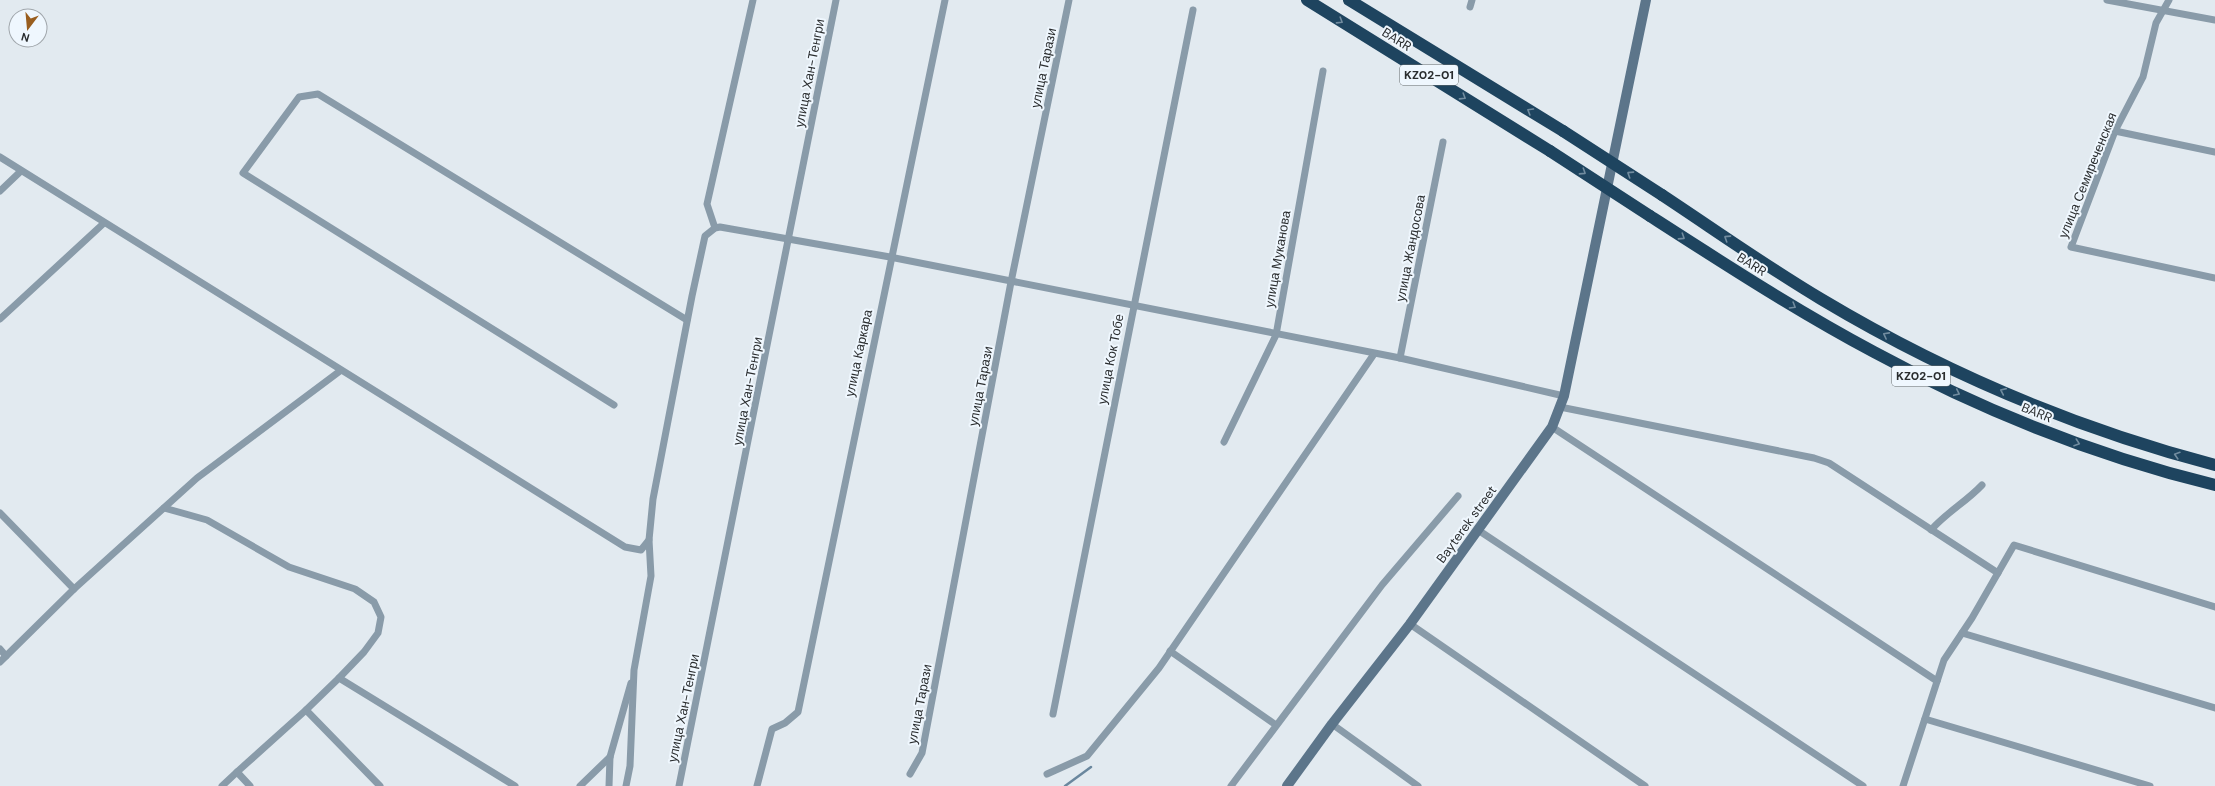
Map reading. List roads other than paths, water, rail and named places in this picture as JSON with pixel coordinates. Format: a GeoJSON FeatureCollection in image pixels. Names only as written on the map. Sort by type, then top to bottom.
{"type":"FeatureCollection","features":[{"type":"Feature","properties":{"kind":"highway","name":"BARR"},"geometry":{"type":"LineString","coordinates":[[1307,0],[1550,151],[1738,273],[1875,353],[1960,395],[2074,442],[2169,473],[2215,485]]}},
{"type":"Feature","properties":{"kind":"highway","name":"BARR"},"geometry":{"type":"LineString","coordinates":[[1349,0],[1563,131],[1821,299],[1887,336],[1951,367],[2034,404],[2140,444],[2215,465]]}},
{"type":"Feature","properties":{"kind":"street"},"geometry":{"type":"LineString","coordinates":[[715,228],[707,204],[753,0]]}},
{"type":"Feature","properties":{"kind":"street","name":"улица Хан-Тенгри"},"geometry":{"type":"LineString","coordinates":[[679,786],[836,0]]}},
{"type":"Feature","properties":{"kind":"street","name":"улица Каркара"},"geometry":{"type":"LineString","coordinates":[[758,786],[768,738],[772,729],[785,723],[798,712],[890,257],[945,0]]}},
{"type":"Feature","properties":{"kind":"street","name":"улица Тарази"},"geometry":{"type":"LineString","coordinates":[[910,774],[922,753],[1012,282],[1069,0]]}},
{"type":"Feature","properties":{"kind":"street","name":"Bayterek street"},"geometry":{"type":"LineString","coordinates":[[1289,785],[1332,724],[1410,624],[1552,427],[1564,396],[1646,0]]}},
{"type":"Feature","properties":{"kind":"street"},"geometry":{"type":"LineString","coordinates":[[2107,0],[2215,20]]}},
{"type":"Feature","properties":{"kind":"street","name":"улица Семиреченская"},"geometry":{"type":"LineString","coordinates":[[2169,0],[2165,10],[2156,23],[2143,77],[2115,132],[2071,248],[2215,278]]}},
{"type":"Feature","properties":{"kind":"street","name":"улица Кок Тобе"},"geometry":{"type":"LineString","coordinates":[[1053,714],[1132,306],[1193,10]]}},
{"type":"Feature","properties":{"kind":"street","name":"улица Муканова"},"geometry":{"type":"LineString","coordinates":[[1224,442],[1276,335],[1323,72]]}},
{"type":"Feature","properties":{"kind":"street"},"geometry":{"type":"LineString","coordinates":[[614,405],[243,173],[299,97],[318,94],[687,320]]}},
{"type":"Feature","properties":{"kind":"street"},"geometry":{"type":"LineString","coordinates":[[2115,132],[2215,152]]}},
{"type":"Feature","properties":{"kind":"street","name":"улица Жандосова"},"geometry":{"type":"LineString","coordinates":[[1400,358],[1443,142]]}},
{"type":"Feature","properties":{"kind":"street"},"geometry":{"type":"LineString","coordinates":[[0,157],[340,371],[625,547],[640,550],[649,540]]}},
{"type":"Feature","properties":{"kind":"street"},"geometry":{"type":"LineString","coordinates":[[0,191],[21,171]]}},
{"type":"Feature","properties":{"kind":"street"},"geometry":{"type":"LineString","coordinates":[[0,319],[104,223]]}},
{"type":"Feature","properties":{"kind":"street"},"geometry":{"type":"LineString","coordinates":[[609,786],[610,757],[634,670],[650,576],[649,540],[653,498],[687,320],[705,236],[715,228],[720,227],[789,238],[890,257],[1276,335],[1400,358],[1564,396]]}},
{"type":"Feature","properties":{"kind":"street"},"geometry":{"type":"LineString","coordinates":[[1047,774],[1087,756],[1170,651],[1374,354]]}},
{"type":"Feature","properties":{"kind":"street"},"geometry":{"type":"LineString","coordinates":[[0,662],[74,589],[197,478],[340,371]]}},
{"type":"Feature","properties":{"kind":"street"},"geometry":{"type":"LineString","coordinates":[[1560,407],[1814,458],[1829,463],[1998,573]]}},
{"type":"Feature","properties":{"kind":"street"},"geometry":{"type":"LineString","coordinates":[[1552,427],[1937,681]]}},
{"type":"Feature","properties":{"kind":"street"},"geometry":{"type":"LineString","coordinates":[[1931,530],[1944,515],[1969,498],[1982,485]]}},
{"type":"Feature","properties":{"kind":"street"},"geometry":{"type":"LineString","coordinates":[[1230,786],[1382,585],[1458,496]]}},
{"type":"Feature","properties":{"kind":"street"},"geometry":{"type":"LineString","coordinates":[[164,508],[207,520],[289,568],[355,589],[374,602],[381,617],[378,633],[364,652],[306,710],[222,786]]}},
{"type":"Feature","properties":{"kind":"street"},"geometry":{"type":"LineString","coordinates":[[0,513],[74,589]]}},
{"type":"Feature","properties":{"kind":"street"},"geometry":{"type":"LineString","coordinates":[[1478,530],[1863,786]]}},
{"type":"Feature","properties":{"kind":"street"},"geometry":{"type":"LineString","coordinates":[[1903,786],[1944,660],[1962,633],[2014,545],[2215,607]]}},
{"type":"Feature","properties":{"kind":"street"},"geometry":{"type":"LineString","coordinates":[[1410,624],[1645,786]]}},
{"type":"Feature","properties":{"kind":"street"},"geometry":{"type":"LineString","coordinates":[[1962,633],[2215,708]]}},
{"type":"Feature","properties":{"kind":"street"},"geometry":{"type":"LineString","coordinates":[[0,649],[6,656]]}},
{"type":"Feature","properties":{"kind":"street"},"geometry":{"type":"LineString","coordinates":[[1170,651],[1276,726]]}},
{"type":"Feature","properties":{"kind":"street"},"geometry":{"type":"LineString","coordinates":[[626,786],[630,766],[634,670]]}},
{"type":"Feature","properties":{"kind":"street"},"geometry":{"type":"LineString","coordinates":[[339,678],[515,786]]}},
{"type":"Feature","properties":{"kind":"street"},"geometry":{"type":"LineString","coordinates":[[306,710],[380,786]]}},
{"type":"Feature","properties":{"kind":"street"},"geometry":{"type":"LineString","coordinates":[[1925,719],[2150,786]]}},
{"type":"Feature","properties":{"kind":"street"},"geometry":{"type":"LineString","coordinates":[[1332,724],[1418,786]]}},
{"type":"Feature","properties":{"kind":"street"},"geometry":{"type":"LineString","coordinates":[[580,786],[610,757]]}},
{"type":"Feature","properties":{"kind":"street"},"geometry":{"type":"LineString","coordinates":[[237,772],[250,786]]}},
{"type":"Feature","properties":{"kind":"waterway"},"geometry":{"type":"LineString","coordinates":[[1065,786],[1091,767]]}}]}
